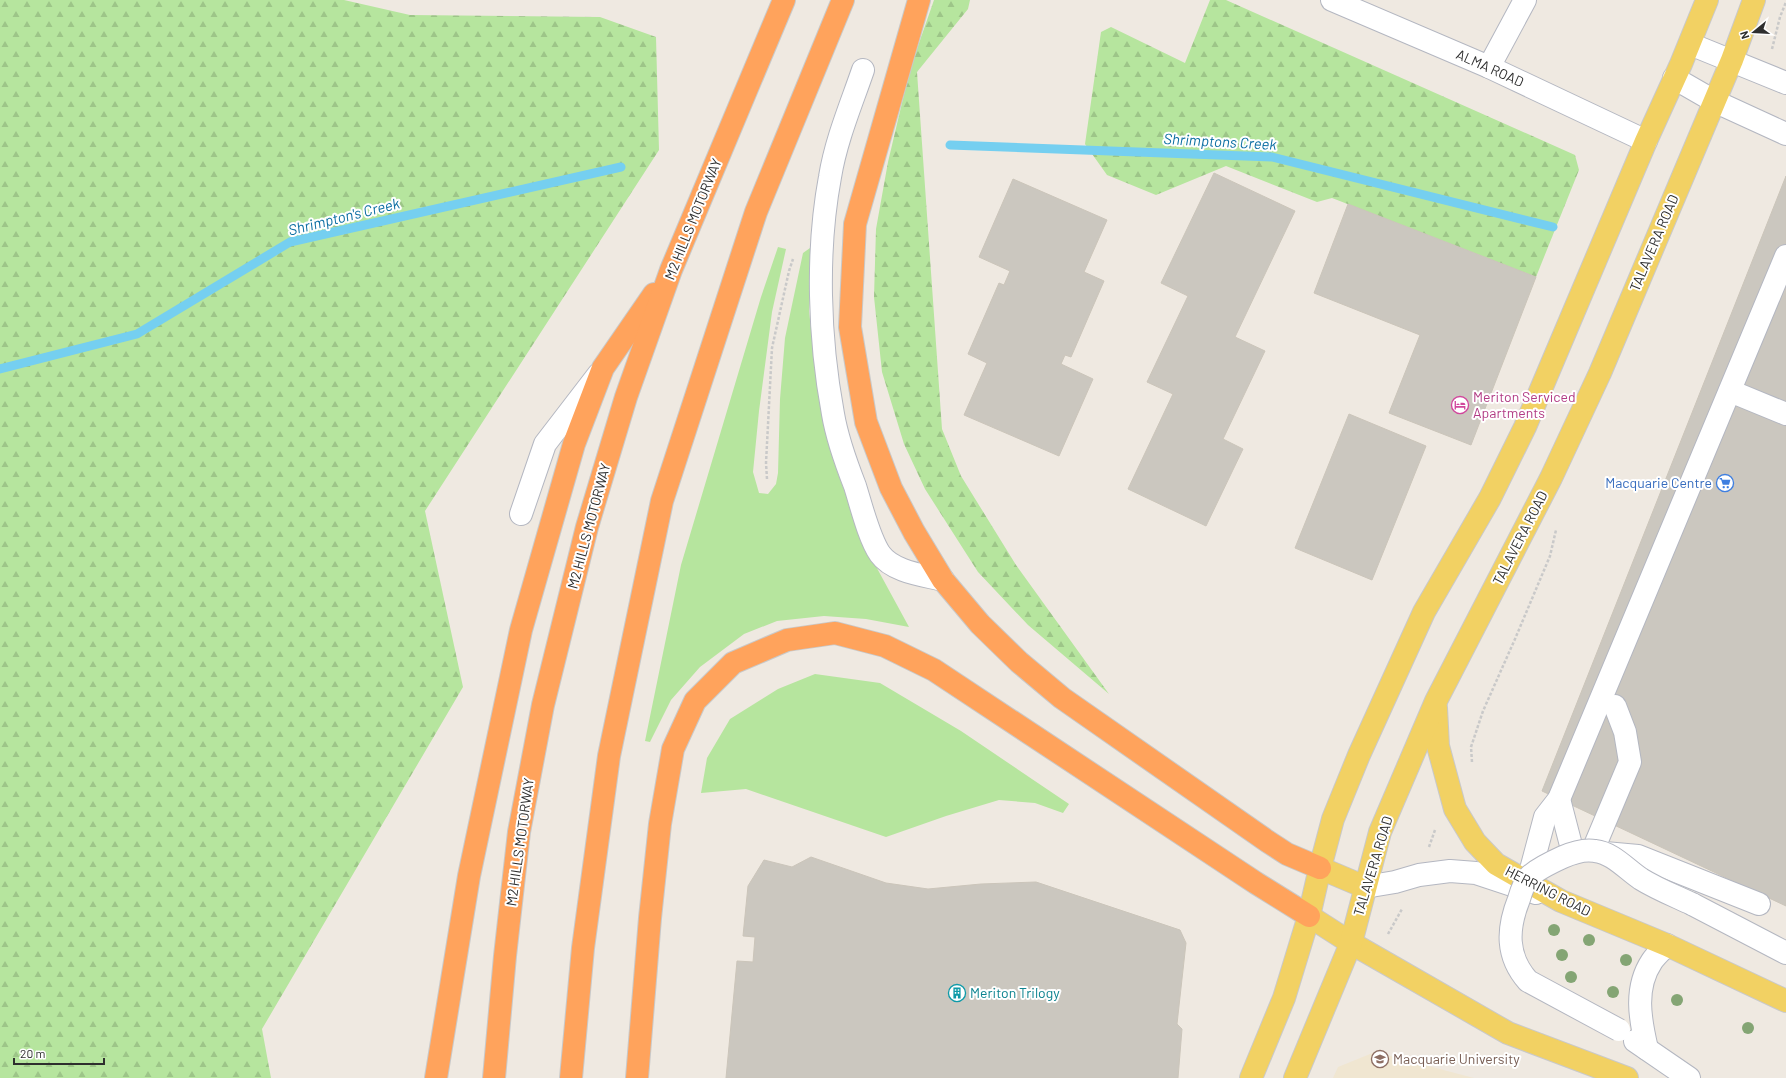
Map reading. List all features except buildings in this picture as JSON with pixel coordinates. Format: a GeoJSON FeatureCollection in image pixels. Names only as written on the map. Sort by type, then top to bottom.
{"type":"FeatureCollection","features":[{"type":"Feature","properties":{"kind":"highway","name":"M2 HILLS MOTORWAY"},"geometry":{"type":"LineString","coordinates":[[494,1078],[504,956],[519,832],[543,705],[587,527],[626,397],[671,270],[784,0]]}},
{"type":"Feature","properties":{"kind":"highway"},"geometry":{"type":"LineString","coordinates":[[571,1078],[583,948],[609,756],[662,502],[756,212],[842,0]]}},
{"type":"Feature","properties":{"kind":"highway"},"geometry":{"type":"LineString","coordinates":[[919,0],[855,224],[850,327],[866,422],[891,488],[914,532],[943,580],[980,624],[1019,662],[1062,698],[1267,841],[1287,854],[1320,868]]}},
{"type":"Feature","properties":{"kind":"highway"},"geometry":{"type":"LineString","coordinates":[[436,1078],[469,876],[521,630],[574,444],[603,368],[671,270]]}},
{"type":"Feature","properties":{"kind":"highway"},"geometry":{"type":"LineString","coordinates":[[637,1078],[649,925],[660,824],[673,749],[695,701],[733,663],[787,640],[835,634],[885,646],[934,670],[1256,883],[1309,916]]}},
{"type":"Feature","properties":{"kind":"main road"},"geometry":{"type":"LineString","coordinates":[[1251,1078],[1284,998],[1309,916],[1333,819],[1359,755],[1424,612],[1490,498],[1525,427],[1646,141],[1690,44],[1708,0]]}},
{"type":"Feature","properties":{"kind":"main road","name":"TALAVERA ROAD"},"geometry":{"type":"LineString","coordinates":[[1295,1078],[1351,943],[1380,832],[1436,701],[1551,478],[1590,394],[1732,60],[1754,0]]}},
{"type":"Feature","properties":{"kind":"main road","name":"HERRING ROAD"},"geometry":{"type":"LineString","coordinates":[[1436,701],[1438,746],[1455,809],[1475,842],[1496,864],[1561,901],[1667,945],[1786,1001]]}},
{"type":"Feature","properties":{"kind":"main road"},"geometry":{"type":"LineString","coordinates":[[1320,868],[1365,888]]}},
{"type":"Feature","properties":{"kind":"main road"},"geometry":{"type":"LineString","coordinates":[[1309,916],[1351,943],[1508,1033],[1627,1078]]}},
{"type":"Feature","properties":{"kind":"street","name":"ALMA ROAD"},"geometry":{"type":"LineString","coordinates":[[1332,0],[1489,67],[1646,141]]}},
{"type":"Feature","properties":{"kind":"street"},"geometry":{"type":"LineString","coordinates":[[1489,67],[1525,0]]}},
{"type":"Feature","properties":{"kind":"street"},"geometry":{"type":"LineString","coordinates":[[1690,44],[1786,83]]}},
{"type":"Feature","properties":{"kind":"street"},"geometry":{"type":"LineString","coordinates":[[863,70],[841,134],[830,176],[824,223],[821,281],[823,334],[833,415],[846,461],[872,535],[881,554],[895,567],[943,580]]}},
{"type":"Feature","properties":{"kind":"street"},"geometry":{"type":"LineString","coordinates":[[1674,78],[1714,101],[1786,134]]}},
{"type":"Feature","properties":{"kind":"street"},"geometry":{"type":"LineString","coordinates":[[1689,1078],[1618,1030],[1528,981],[1518,970],[1511,946],[1510,929],[1513,913],[1523,887],[1529,877],[1545,817],[1559,799],[1786,256]]}},
{"type":"Feature","properties":{"kind":"street"},"geometry":{"type":"LineString","coordinates":[[521,514],[545,444],[603,368]]}},
{"type":"Feature","properties":{"kind":"street"},"geometry":{"type":"LineString","coordinates":[[1730,391],[1786,414]]}},
{"type":"Feature","properties":{"kind":"street"},"geometry":{"type":"LineString","coordinates":[[1590,852],[1606,821],[1630,762],[1625,732],[1615,706]]}},
{"type":"Feature","properties":{"kind":"street"},"geometry":{"type":"LineString","coordinates":[[1559,799],[1590,852],[1786,953]]}},
{"type":"Feature","properties":{"kind":"street"},"geometry":{"type":"LineString","coordinates":[[1529,877],[1553,861],[1590,852],[1638,856],[1736,896],[1760,904]]}},
{"type":"Feature","properties":{"kind":"street"},"geometry":{"type":"LineString","coordinates":[[1365,888],[1419,875],[1450,871],[1476,873],[1561,901]]}},
{"type":"Feature","properties":{"kind":"street"},"geometry":{"type":"LineString","coordinates":[[1646,1049],[1639,1006],[1642,982],[1652,960],[1667,945]]}},
{"type":"Feature","properties":{"kind":"path"},"geometry":{"type":"LineString","coordinates":[[767,480],[766,463],[772,348],[789,271],[794,257]]}},
{"type":"Feature","properties":{"kind":"path"},"geometry":{"type":"LineString","coordinates":[[1429,847],[1437,825]]}},
{"type":"Feature","properties":{"kind":"path"},"geometry":{"type":"LineString","coordinates":[[1387,934],[1406,902]]}},
{"type":"Feature","properties":{"kind":"shaded area","name":"Macquarie University"},"geometry":{"type":"Polygon","coordinates":[[[1375,1052],[1474,1078],[1333,1078],[1338,1067],[1375,1052]]]}},
{"type":"Feature","properties":{"kind":"green space"},"geometry":{"type":"Polygon","coordinates":[[[0,0],[344,0],[410,15],[600,17],[656,37],[659,150],[425,511],[463,687],[262,1029],[271,1078],[0,1078],[0,0]]]}},
{"type":"Feature","properties":{"kind":"green space"},"geometry":{"type":"Polygon","coordinates":[[[934,0],[970,0],[968,9],[917,72],[942,429],[961,476],[1016,565],[1109,694],[1028,625],[978,572],[925,489],[904,444],[882,372],[874,297],[876,229],[888,162],[910,69],[934,0]]]}},
{"type":"Feature","properties":{"kind":"green space"},"geometry":{"type":"Polygon","coordinates":[[[1210,0],[1226,0],[1575,155],[1579,170],[1536,277],[1332,198],[1317,202],[1226,166],[1156,195],[1107,175],[1085,144],[1101,32],[1111,27],[1185,63],[1210,0]]]}},
{"type":"Feature","properties":{"kind":"green space"},"geometry":{"type":"Polygon","coordinates":[[[778,247],[786,249],[772,312],[759,411],[753,472],[759,493],[768,494],[776,484],[778,473],[780,399],[785,338],[803,253],[810,248],[812,256],[809,311],[817,380],[837,471],[866,548],[909,627],[866,619],[824,616],[777,621],[744,634],[700,667],[671,700],[650,742],[645,741],[681,565],[761,297],[778,247]]]}},
{"type":"Feature","properties":{"kind":"green space"},"geometry":{"type":"Polygon","coordinates":[[[815,674],[880,683],[961,731],[1069,804],[1063,813],[1035,803],[999,800],[946,816],[886,837],[746,789],[701,793],[707,758],[730,719],[778,689],[815,674]]]}},
{"type":"Feature","properties":{"kind":"waterway","name":"Shrimptons Creek"},"geometry":{"type":"LineString","coordinates":[[950,145],[1272,157],[1553,227]]}},
{"type":"Feature","properties":{"kind":"waterway","name":"Shrimpton's Creek"},"geometry":{"type":"LineString","coordinates":[[0,369],[137,334],[290,242],[621,167]]}},
{"type":"Feature","properties":{"kind":"place","name":"Meriton Serviced Apartments"},"geometry":{"type":"Point","coordinates":[1460,405]}},
{"type":"Feature","properties":{"kind":"place","name":"Macquarie Centre"},"geometry":{"type":"Point","coordinates":[1725,483]}},
{"type":"Feature","properties":{"kind":"place","name":"Meriton Trilogy"},"geometry":{"type":"Point","coordinates":[957,993]}},
{"type":"Feature","properties":{"kind":"place","name":"Macquarie University"},"geometry":{"type":"Point","coordinates":[1380,1059]}}]}
